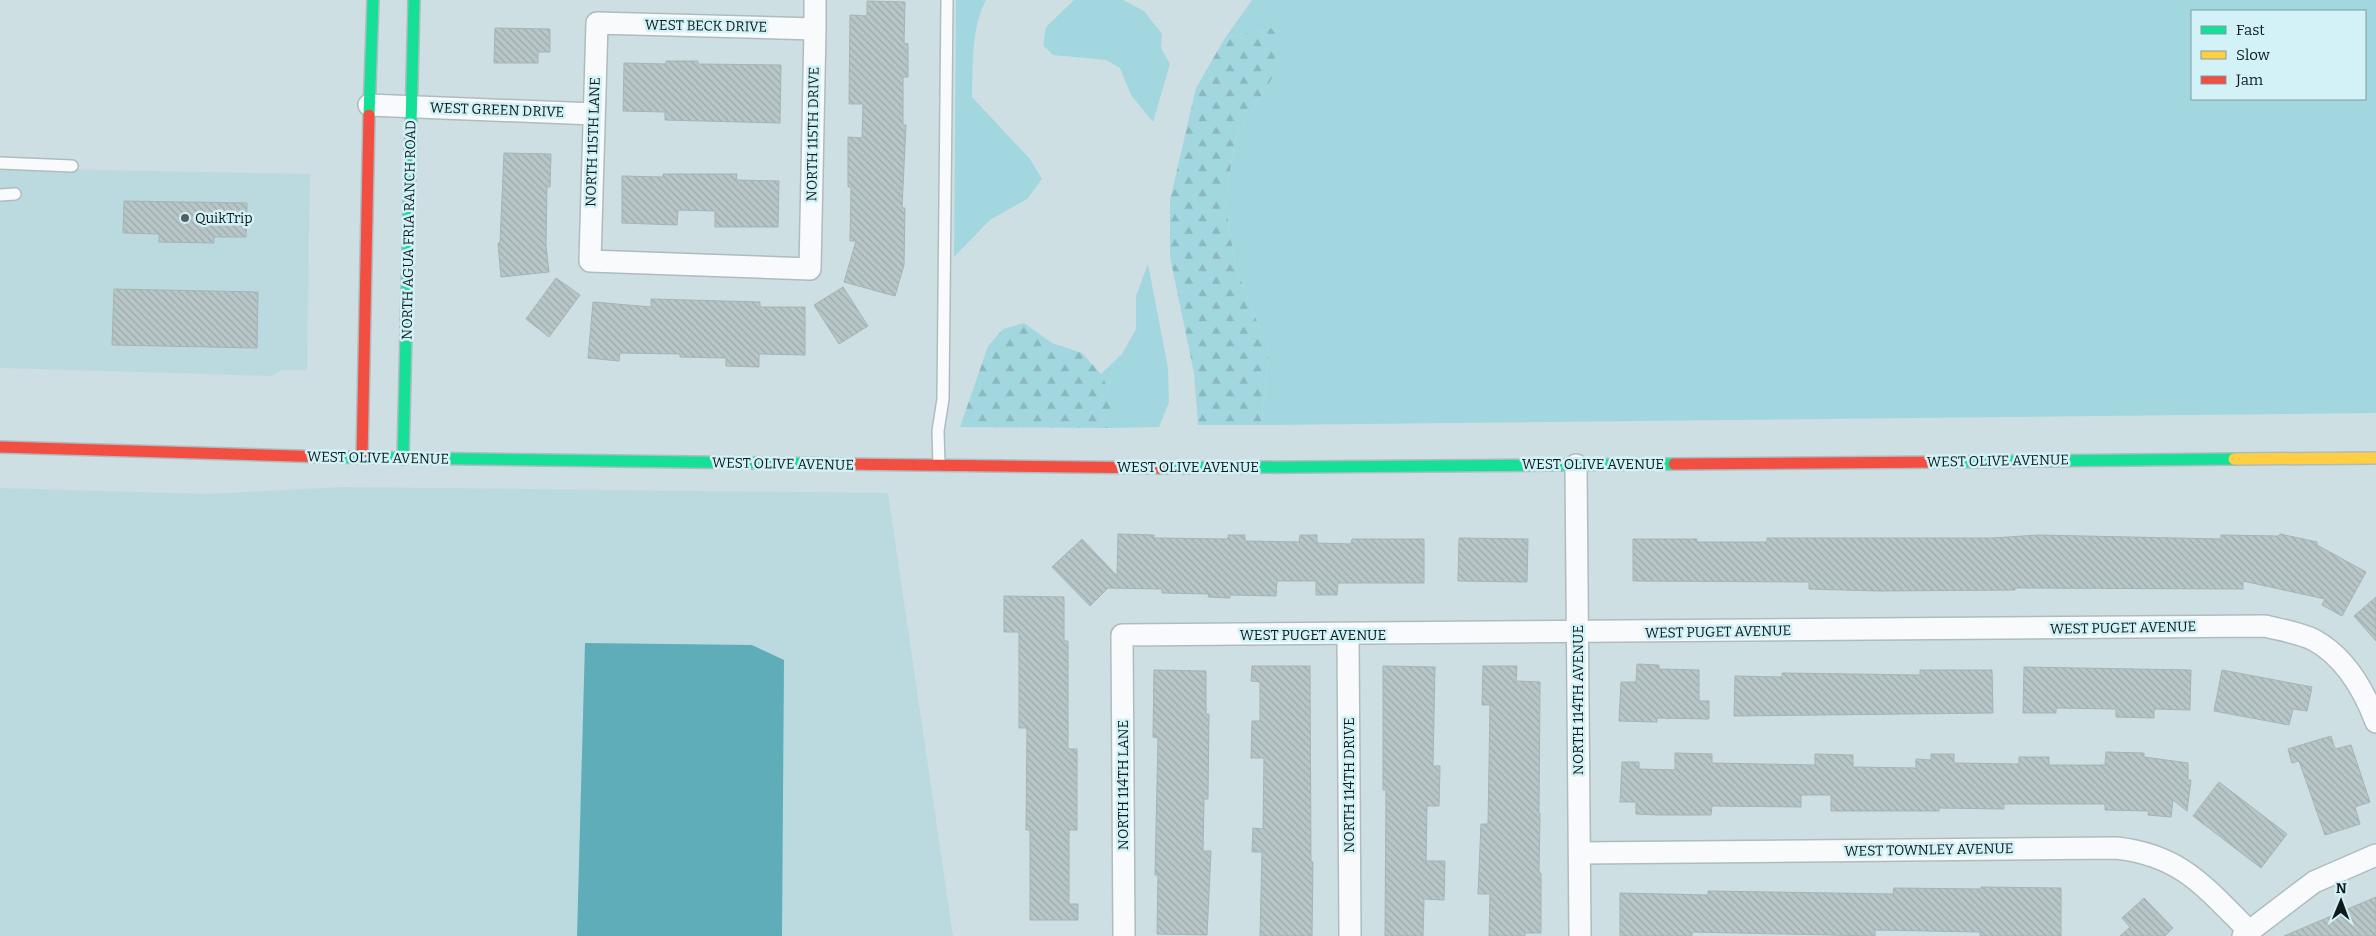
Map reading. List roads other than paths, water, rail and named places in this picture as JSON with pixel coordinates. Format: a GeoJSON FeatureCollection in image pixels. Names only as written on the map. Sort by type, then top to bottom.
{"type":"FeatureCollection","features":[{"type":"Feature","properties":{"kind":"main road"},"geometry":{"type":"LineString","coordinates":[[362,458],[373,0]]}},
{"type":"Feature","properties":{"kind":"main road","name":"NORTH AGUA FRIA RANCH ROAD"},"geometry":{"type":"LineString","coordinates":[[403,459],[414,0]]}},
{"type":"Feature","properties":{"kind":"main road","name":"WEST OLIVE AVENUE"},"geometry":{"type":"LineString","coordinates":[[0,447],[403,459],[1185,468],[2376,458]]}},
{"type":"Feature","properties":{"kind":"street","name":"NORTH 115TH DRIVE"},"geometry":{"type":"LineString","coordinates":[[590,261],[810,269],[815,0]]}},
{"type":"Feature","properties":{"kind":"street","name":"WEST BECK DRIVE"},"geometry":{"type":"LineString","coordinates":[[597,23],[815,29]]}},
{"type":"Feature","properties":{"kind":"street","name":"NORTH 115TH LANE"},"geometry":{"type":"LineString","coordinates":[[590,261],[597,23]]}},
{"type":"Feature","properties":{"kind":"street","name":"WEST GREEN DRIVE"},"geometry":{"type":"LineString","coordinates":[[369,106],[594,114]]}},
{"type":"Feature","properties":{"kind":"street","name":"NORTH 114TH AVENUE"},"geometry":{"type":"LineString","coordinates":[[1576,465],[1580,936]]}},
{"type":"Feature","properties":{"kind":"street","name":"WEST PUGET AVENUE"},"geometry":{"type":"LineString","coordinates":[[1122,635],[1348,635],[2265,626],[2312,639],[2330,651],[2344,665],[2368,700],[2376,722]]}},
{"type":"Feature","properties":{"kind":"street","name":"NORTH 114TH LANE"},"geometry":{"type":"LineString","coordinates":[[1122,635],[1124,936]]}},
{"type":"Feature","properties":{"kind":"street","name":"NORTH 114TH DRIVE"},"geometry":{"type":"LineString","coordinates":[[1348,635],[1350,936]]}},
{"type":"Feature","properties":{"kind":"street","name":"WEST TOWNLEY AVENUE"},"geometry":{"type":"LineString","coordinates":[[1580,853],[2116,848],[2135,850],[2154,854],[2180,866],[2199,881],[2246,933]]}},
{"type":"Feature","properties":{"kind":"street"},"geometry":{"type":"LineString","coordinates":[[2246,933],[2314,882],[2376,855]]}},
{"type":"Feature","properties":{"kind":"lane"},"geometry":{"type":"LineString","coordinates":[[939,466],[938,431],[943,399],[947,0]]}},
{"type":"Feature","properties":{"kind":"lane"},"geometry":{"type":"LineString","coordinates":[[0,163],[72,166]]}},
{"type":"Feature","properties":{"kind":"lane"},"geometry":{"type":"LineString","coordinates":[[0,195],[15,194]]}},
{"type":"Feature","properties":{"kind":"place","name":"QuikTrip"},"geometry":{"type":"Point","coordinates":[185,218]}}]}
